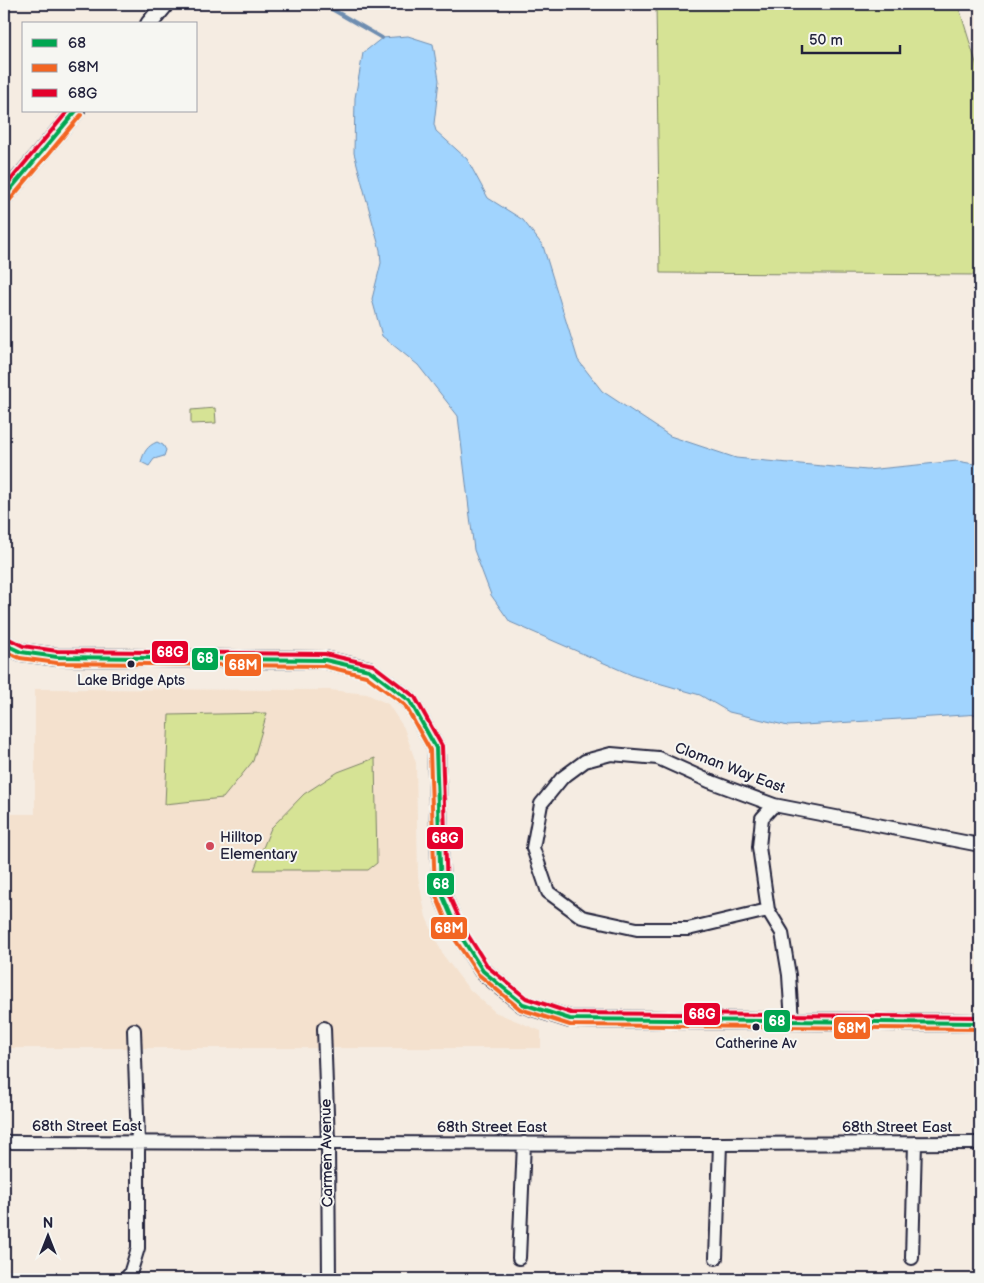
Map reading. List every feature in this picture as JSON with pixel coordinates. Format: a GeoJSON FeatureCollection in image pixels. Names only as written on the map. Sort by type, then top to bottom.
{"type":"FeatureCollection","features":[{"type":"Feature","properties":{"kind":"street"},"geometry":{"type":"LineString","coordinates":[[152,22],[164,4]]}},
{"type":"Feature","properties":{"kind":"street"},"geometry":{"type":"LineString","coordinates":[[4,197],[75,112]]}},
{"type":"Feature","properties":{"kind":"street"},"geometry":{"type":"LineString","coordinates":[[4,644],[21,652],[58,657],[325,660],[368,670],[410,701],[436,748],[441,892],[458,932],[484,971],[523,1004],[570,1019],[980,1023]]}},
{"type":"Feature","properties":{"kind":"street","name":"Cloman Way East"},"geometry":{"type":"LineString","coordinates":[[768,910],[688,929],[637,930],[582,917],[548,892],[533,848],[541,804],[562,778],[584,761],[611,754],[658,758],[709,781],[774,805],[980,845]]}},
{"type":"Feature","properties":{"kind":"street"},"geometry":{"type":"LineString","coordinates":[[774,805],[762,818],[759,847],[768,910],[782,933],[789,975],[792,1022]]}},
{"type":"Feature","properties":{"kind":"street","name":"Carmen Avenue"},"geometry":{"type":"LineString","coordinates":[[324,1028],[328,1143],[329,1279]]}},
{"type":"Feature","properties":{"kind":"street"},"geometry":{"type":"LineString","coordinates":[[125,1279],[130,1274],[138,1248],[138,1143],[134,1030]]}},
{"type":"Feature","properties":{"kind":"street","name":"68th Street East"},"geometry":{"type":"LineString","coordinates":[[4,1142],[980,1143]]}},
{"type":"Feature","properties":{"kind":"street"},"geometry":{"type":"LineString","coordinates":[[912,1258],[915,1143]]}},
{"type":"Feature","properties":{"kind":"street"},"geometry":{"type":"LineString","coordinates":[[519,1258],[524,1144]]}},
{"type":"Feature","properties":{"kind":"street"},"geometry":{"type":"LineString","coordinates":[[716,1258],[720,1144]]}},
{"type":"Feature","properties":{"kind":"shaded area","name":"Hilltop Elementary"},"geometry":{"type":"Polygon","coordinates":[[[35,689],[330,690],[367,694],[388,704],[404,728],[416,763],[418,877],[426,917],[443,955],[468,988],[495,1012],[541,1031],[541,1048],[4,1048],[4,814],[35,814],[35,689]]]}},
{"type":"Feature","properties":{"kind":"green space"},"geometry":{"type":"Polygon","coordinates":[[[656,4],[958,4],[980,76],[980,275],[660,273],[656,4]]]}},
{"type":"Feature","properties":{"kind":"green space"},"geometry":{"type":"Polygon","coordinates":[[[215,408],[216,423],[191,424],[191,410],[215,408]]]}},
{"type":"Feature","properties":{"kind":"green space"},"geometry":{"type":"Polygon","coordinates":[[[267,713],[253,761],[223,798],[165,804],[169,715],[267,713]]]}},
{"type":"Feature","properties":{"kind":"green space"},"geometry":{"type":"Polygon","coordinates":[[[375,758],[377,863],[368,870],[254,870],[271,828],[304,794],[338,772],[375,758]]]}},
{"type":"Feature","properties":{"kind":"water"},"geometry":{"type":"Polygon","coordinates":[[[408,36],[433,44],[439,80],[434,124],[436,131],[467,159],[488,198],[523,220],[543,246],[578,360],[602,391],[670,436],[736,458],[867,470],[957,461],[980,465],[980,714],[788,726],[729,712],[700,695],[634,676],[510,622],[491,595],[474,550],[458,416],[418,365],[382,336],[372,299],[381,263],[380,250],[354,153],[355,98],[363,53],[382,38],[408,36]]]}},
{"type":"Feature","properties":{"kind":"water"},"geometry":{"type":"Polygon","coordinates":[[[157,442],[163,445],[166,450],[164,456],[154,459],[149,466],[141,462],[146,450],[157,442]]]}},
{"type":"Feature","properties":{"kind":"waterway"},"geometry":{"type":"LineString","coordinates":[[323,4],[382,38]]}},
{"type":"Feature","properties":{"kind":"transit line","name":"68G"},"geometry":{"type":"LineString","coordinates":[[4,188],[67,112]]}},
{"type":"Feature","properties":{"kind":"transit line","name":"68"},"geometry":{"type":"LineString","coordinates":[[4,197],[75,112]]}},
{"type":"Feature","properties":{"kind":"transit line","name":"68M"},"geometry":{"type":"LineString","coordinates":[[9,201],[81,115]]}},
{"type":"Feature","properties":{"kind":"transit line","name":"68G"},"geometry":{"type":"LineString","coordinates":[[7,638],[23,646],[57,651],[325,654],[373,665],[415,697],[442,746],[447,891],[464,929],[488,967],[526,998],[571,1013],[980,1017]]}},
{"type":"Feature","properties":{"kind":"transit line","name":"68"},"geometry":{"type":"LineString","coordinates":[[4,644],[21,652],[57,657],[325,660],[369,670],[410,701],[436,748],[441,892],[458,932],[483,971],[523,1004],[570,1019],[980,1023]]}},
{"type":"Feature","properties":{"kind":"transit line","name":"68M"},"geometry":{"type":"LineString","coordinates":[[4,651],[20,658],[57,663],[324,666],[366,676],[405,705],[430,750],[435,893],[452,935],[478,974],[520,1009],[570,1025],[980,1029]]}},
{"type":"Feature","properties":{"kind":"place","name":"Lake Bridge Apts"},"geometry":{"type":"Point","coordinates":[131,664]}},
{"type":"Feature","properties":{"kind":"place","name":"Hilltop Elementary"},"geometry":{"type":"Point","coordinates":[210,846]}},
{"type":"Feature","properties":{"kind":"place","name":"Catherine Av"},"geometry":{"type":"Point","coordinates":[756,1027]}}]}
